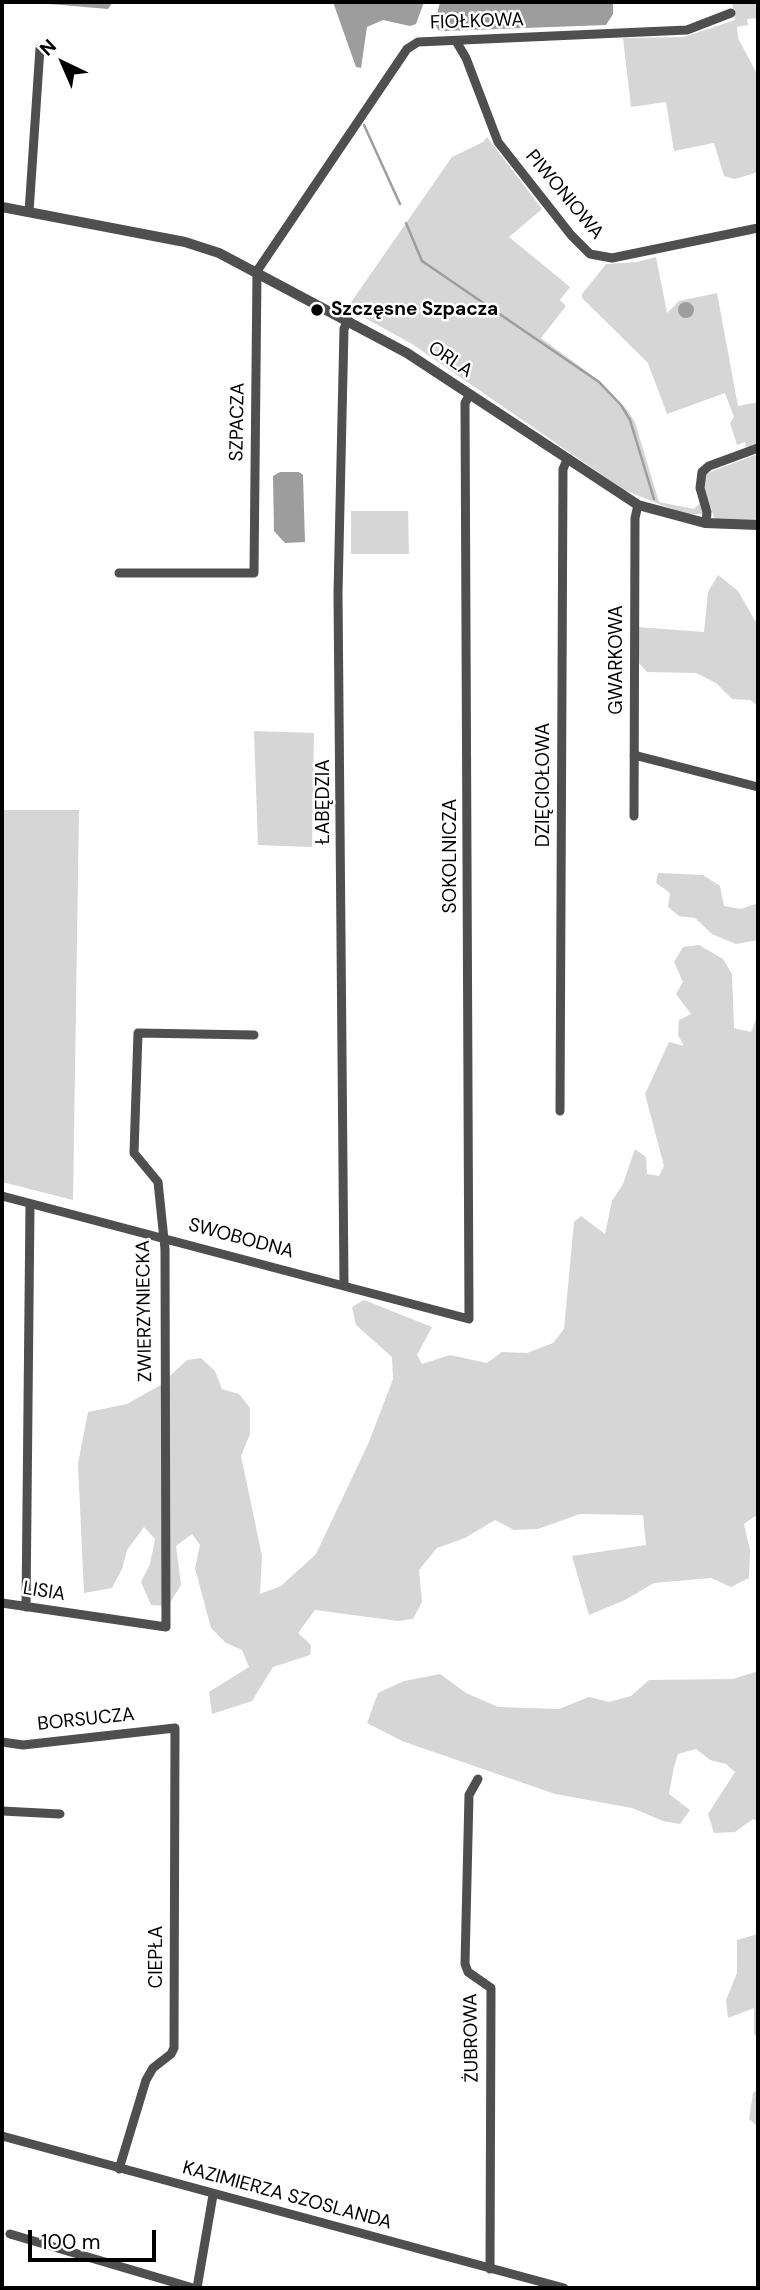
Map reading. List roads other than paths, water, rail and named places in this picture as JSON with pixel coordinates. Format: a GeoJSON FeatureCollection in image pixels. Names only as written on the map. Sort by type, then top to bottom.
{"type":"FeatureCollection","features":[{"type":"Feature","properties":{"kind":"street","name":"FIOŁKOWA"},"geometry":{"type":"LineString","coordinates":[[257,271],[407,48],[418,42],[687,30],[732,13]]}},
{"type":"Feature","properties":{"kind":"street","name":"PIWONIOWA"},"geometry":{"type":"LineString","coordinates":[[456,41],[466,58],[498,142],[571,235],[590,254],[612,258],[758,228]]}},
{"type":"Feature","properties":{"kind":"street"},"geometry":{"type":"LineString","coordinates":[[29,212],[40,48]]}},
{"type":"Feature","properties":{"kind":"street","name":"ORLA"},"geometry":{"type":"LineString","coordinates":[[2,207],[185,242],[219,253],[407,353],[638,505],[705,523],[758,525]]}},
{"type":"Feature","properties":{"kind":"street","name":"SZPACZA"},"geometry":{"type":"LineString","coordinates":[[119,573],[254,573],[257,271]]}},
{"type":"Feature","properties":{"kind":"street","name":"ŁABĘDZIA"},"geometry":{"type":"LineString","coordinates":[[344,1284],[338,593],[344,329],[348,320]]}},
{"type":"Feature","properties":{"kind":"street","name":"SOKOLNICZA"},"geometry":{"type":"LineString","coordinates":[[469,1319],[465,403],[470,394]]}},
{"type":"Feature","properties":{"kind":"street"},"geometry":{"type":"LineString","coordinates":[[705,523],[707,512],[700,488],[702,472],[709,466],[758,448]]}},
{"type":"Feature","properties":{"kind":"street","name":"DZIĘCIOŁOWA"},"geometry":{"type":"LineString","coordinates":[[559,1111],[563,469],[567,460]]}},
{"type":"Feature","properties":{"kind":"street","name":"GWARKOWA"},"geometry":{"type":"LineString","coordinates":[[634,816],[635,517],[638,505]]}},
{"type":"Feature","properties":{"kind":"street"},"geometry":{"type":"LineString","coordinates":[[634,755],[758,787]]}},
{"type":"Feature","properties":{"kind":"street","name":"ZWIERZYNIECKA"},"geometry":{"type":"LineString","coordinates":[[81,1616],[166,1627],[164,1249],[158,1182],[134,1153],[138,1033],[254,1035]]}},
{"type":"Feature","properties":{"kind":"street","name":"SWOBODNA"},"geometry":{"type":"LineString","coordinates":[[2,1196],[469,1319]]}},
{"type":"Feature","properties":{"kind":"street"},"geometry":{"type":"LineString","coordinates":[[26,1607],[30,1204]]}},
{"type":"Feature","properties":{"kind":"street","name":"LISIA"},"geometry":{"type":"LineString","coordinates":[[2,1603],[81,1616]]}},
{"type":"Feature","properties":{"kind":"street","name":"BORSUCZA"},"geometry":{"type":"LineString","coordinates":[[2,1742],[23,1745],[174,1728]]}},
{"type":"Feature","properties":{"kind":"street","name":"CIEPŁA"},"geometry":{"type":"LineString","coordinates":[[119,2169],[146,2080],[153,2068],[171,2054],[174,2048],[174,1728]]}},
{"type":"Feature","properties":{"kind":"street","name":"ŻUBROWA"},"geometry":{"type":"LineString","coordinates":[[478,1779],[469,1795],[465,1964],[468,1972],[491,1988],[490,2269]]}},
{"type":"Feature","properties":{"kind":"street"},"geometry":{"type":"LineString","coordinates":[[2,1811],[60,1814]]}},
{"type":"Feature","properties":{"kind":"street","name":"KAZIMIERZA SZOSLANDA"},"geometry":{"type":"LineString","coordinates":[[2,2136],[564,2288]]}},
{"type":"Feature","properties":{"kind":"street"},"geometry":{"type":"LineString","coordinates":[[10,2234],[195,2288],[213,2195]]}},
{"type":"Feature","properties":{"kind":"waterway"},"geometry":{"type":"LineString","coordinates":[[364,125],[400,204]]}},
{"type":"Feature","properties":{"kind":"waterway"},"geometry":{"type":"LineString","coordinates":[[406,223],[422,261],[599,382],[621,405],[630,420],[654,499]]}},
{"type":"Feature","properties":{"kind":"place","name":"Szczęsne Szpacza"},"geometry":{"type":"Point","coordinates":[317,310]}}]}
